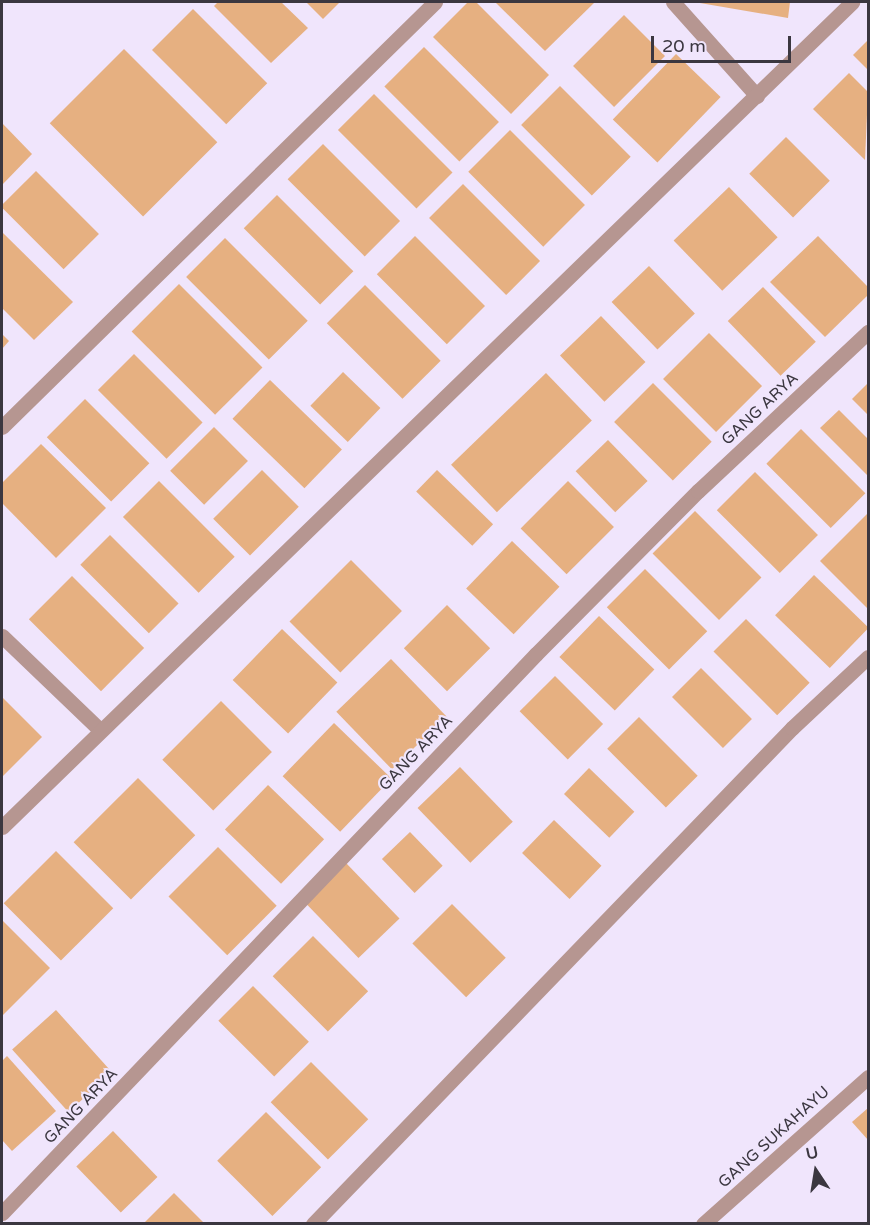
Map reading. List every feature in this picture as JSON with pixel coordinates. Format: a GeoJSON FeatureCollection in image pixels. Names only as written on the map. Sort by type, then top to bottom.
{"type":"FeatureCollection","features":[{"type":"Feature","properties":{"kind":"street"},"geometry":{"type":"LineString","coordinates":[[2,427],[435,2]]}},
{"type":"Feature","properties":{"kind":"street"},"geometry":{"type":"LineString","coordinates":[[673,2],[757,96]]}},
{"type":"Feature","properties":{"kind":"street"},"geometry":{"type":"LineString","coordinates":[[2,827],[852,2]]}},
{"type":"Feature","properties":{"kind":"street","name":"GANG ARYA"},"geometry":{"type":"LineString","coordinates":[[2,1213],[544,646],[698,491],[868,332]]}},
{"type":"Feature","properties":{"kind":"street"},"geometry":{"type":"LineString","coordinates":[[2,636],[100,730]]}},
{"type":"Feature","properties":{"kind":"street"},"geometry":{"type":"LineString","coordinates":[[313,1224],[792,728],[868,657]]}},
{"type":"Feature","properties":{"kind":"street","name":"GANG SUKAHAYU"},"geometry":{"type":"LineString","coordinates":[[703,1224],[868,1077]]}},
{"type":"Feature","properties":{"kind":"building"},"geometry":{"type":"Polygon","coordinates":[[[218,2],[281,2],[308,28],[271,63],[214,6],[218,2]]]}},
{"type":"Feature","properties":{"kind":"building"},"geometry":{"type":"Polygon","coordinates":[[[306,2],[340,2],[323,19],[306,2]]]}},
{"type":"Feature","properties":{"kind":"building"},"geometry":{"type":"Polygon","coordinates":[[[468,2],[476,2],[549,75],[511,114],[433,37],[468,2]]]}},
{"type":"Feature","properties":{"kind":"building"},"geometry":{"type":"Polygon","coordinates":[[[495,2],[595,2],[545,51],[495,2]]]}},
{"type":"Feature","properties":{"kind":"building"},"geometry":{"type":"Polygon","coordinates":[[[694,2],[790,2],[788,18],[694,2]]]}},
{"type":"Feature","properties":{"kind":"building"},"geometry":{"type":"Polygon","coordinates":[[[193,9],[267,83],[226,124],[152,50],[193,9]]]}},
{"type":"Feature","properties":{"kind":"building"},"geometry":{"type":"Polygon","coordinates":[[[624,15],[665,56],[614,107],[573,66],[624,15]]]}},
{"type":"Feature","properties":{"kind":"building"},"geometry":{"type":"Polygon","coordinates":[[[868,40],[868,70],[853,55],[868,40]]]}},
{"type":"Feature","properties":{"kind":"building"},"geometry":{"type":"Polygon","coordinates":[[[424,47],[499,122],[459,162],[384,87],[424,47]]]}},
{"type":"Feature","properties":{"kind":"building"},"geometry":{"type":"Polygon","coordinates":[[[124,49],[217,142],[143,217],[50,123],[124,49]]]}},
{"type":"Feature","properties":{"kind":"building"},"geometry":{"type":"Polygon","coordinates":[[[676,54],[721,97],[657,163],[613,119],[676,54]]]}},
{"type":"Feature","properties":{"kind":"building"},"geometry":{"type":"Polygon","coordinates":[[[849,73],[868,92],[865,160],[813,109],[849,73]]]}},
{"type":"Feature","properties":{"kind":"building"},"geometry":{"type":"Polygon","coordinates":[[[560,86],[631,157],[592,196],[521,125],[560,86]]]}},
{"type":"Feature","properties":{"kind":"building"},"geometry":{"type":"Polygon","coordinates":[[[374,94],[452,172],[416,209],[338,130],[374,94]]]}},
{"type":"Feature","properties":{"kind":"building"},"geometry":{"type":"Polygon","coordinates":[[[2,123],[32,154],[2,185],[2,123]]]}},
{"type":"Feature","properties":{"kind":"building"},"geometry":{"type":"Polygon","coordinates":[[[510,130],[585,205],[543,247],[468,172],[510,130]]]}},
{"type":"Feature","properties":{"kind":"building"},"geometry":{"type":"Polygon","coordinates":[[[786,137],[830,181],[793,218],[749,174],[786,137]]]}},
{"type":"Feature","properties":{"kind":"building"},"geometry":{"type":"Polygon","coordinates":[[[323,144],[400,221],[365,256],[288,179],[323,144]]]}},
{"type":"Feature","properties":{"kind":"building"},"geometry":{"type":"Polygon","coordinates":[[[36,171],[99,234],[64,269],[2,208],[2,205],[36,171]]]}},
{"type":"Feature","properties":{"kind":"building"},"geometry":{"type":"Polygon","coordinates":[[[463,184],[540,261],[506,295],[429,218],[463,184]]]}},
{"type":"Feature","properties":{"kind":"building"},"geometry":{"type":"Polygon","coordinates":[[[729,187],[778,237],[722,291],[674,240],[729,187]]]}},
{"type":"Feature","properties":{"kind":"building"},"geometry":{"type":"Polygon","coordinates":[[[277,195],[353,271],[320,305],[244,228],[277,195]]]}},
{"type":"Feature","properties":{"kind":"building"},"geometry":{"type":"Polygon","coordinates":[[[2,232],[73,302],[34,340],[2,308],[2,232]]]}},
{"type":"Feature","properties":{"kind":"building"},"geometry":{"type":"Polygon","coordinates":[[[415,236],[485,306],[447,344],[377,274],[415,236]]]}},
{"type":"Feature","properties":{"kind":"building"},"geometry":{"type":"Polygon","coordinates":[[[818,236],[868,287],[868,295],[825,337],[770,282],[818,236]]]}},
{"type":"Feature","properties":{"kind":"building"},"geometry":{"type":"Polygon","coordinates":[[[225,238],[308,321],[269,360],[186,277],[225,238]]]}},
{"type":"Feature","properties":{"kind":"building"},"geometry":{"type":"Polygon","coordinates":[[[649,266],[695,313],[657,350],[612,302],[649,266]]]}},
{"type":"Feature","properties":{"kind":"building"},"geometry":{"type":"Polygon","coordinates":[[[179,284],[262,367],[215,415],[132,331],[179,284]]]}},
{"type":"Feature","properties":{"kind":"building"},"geometry":{"type":"Polygon","coordinates":[[[365,285],[441,361],[402,399],[327,323],[365,285]]]}},
{"type":"Feature","properties":{"kind":"building"},"geometry":{"type":"Polygon","coordinates":[[[763,287],[816,342],[781,376],[728,321],[763,287]]]}},
{"type":"Feature","properties":{"kind":"building"},"geometry":{"type":"Polygon","coordinates":[[[601,316],[645,362],[604,402],[560,356],[601,316]]]}},
{"type":"Feature","properties":{"kind":"building"},"geometry":{"type":"Polygon","coordinates":[[[709,333],[762,386],[716,432],[663,379],[709,333]]]}},
{"type":"Feature","properties":{"kind":"building"},"geometry":{"type":"Polygon","coordinates":[[[2,334],[9,341],[2,349],[2,334]]]}},
{"type":"Feature","properties":{"kind":"building"},"geometry":{"type":"Polygon","coordinates":[[[134,354],[203,423],[167,459],[98,390],[134,354]]]}},
{"type":"Feature","properties":{"kind":"building"},"geometry":{"type":"Polygon","coordinates":[[[343,372],[380,408],[348,442],[310,406],[343,372]]]}},
{"type":"Feature","properties":{"kind":"building"},"geometry":{"type":"Polygon","coordinates":[[[546,373],[592,420],[497,512],[451,465],[546,373]]]}},
{"type":"Feature","properties":{"kind":"building"},"geometry":{"type":"Polygon","coordinates":[[[270,380],[342,449],[304,488],[232,419],[270,380]]]}},
{"type":"Feature","properties":{"kind":"building"},"geometry":{"type":"Polygon","coordinates":[[[653,383],[712,442],[673,481],[614,422],[653,383]]]}},
{"type":"Feature","properties":{"kind":"building"},"geometry":{"type":"Polygon","coordinates":[[[868,383],[868,415],[852,399],[868,383]]]}},
{"type":"Feature","properties":{"kind":"building"},"geometry":{"type":"Polygon","coordinates":[[[85,399],[149,463],[111,502],[47,437],[85,399]]]}},
{"type":"Feature","properties":{"kind":"building"},"geometry":{"type":"Polygon","coordinates":[[[839,410],[868,439],[868,476],[820,428],[839,410]]]}},
{"type":"Feature","properties":{"kind":"building"},"geometry":{"type":"Polygon","coordinates":[[[214,427],[248,461],[204,505],[170,471],[214,427]]]}},
{"type":"Feature","properties":{"kind":"building"},"geometry":{"type":"Polygon","coordinates":[[[801,429],[865,493],[831,528],[766,464],[801,429]]]}},
{"type":"Feature","properties":{"kind":"building"},"geometry":{"type":"Polygon","coordinates":[[[608,440],[648,481],[615,512],[576,471],[608,440]]]}},
{"type":"Feature","properties":{"kind":"building"},"geometry":{"type":"Polygon","coordinates":[[[41,444],[106,508],[56,558],[2,503],[2,483],[41,444]]]}},
{"type":"Feature","properties":{"kind":"building"},"geometry":{"type":"Polygon","coordinates":[[[262,470],[299,507],[250,556],[213,519],[262,470]]]}},
{"type":"Feature","properties":{"kind":"building"},"geometry":{"type":"Polygon","coordinates":[[[437,470],[493,524],[472,546],[416,492],[437,470]]]}},
{"type":"Feature","properties":{"kind":"building"},"geometry":{"type":"Polygon","coordinates":[[[755,472],[818,535],[780,573],[717,510],[755,472]]]}},
{"type":"Feature","properties":{"kind":"building"},"geometry":{"type":"Polygon","coordinates":[[[159,481],[235,557],[199,593],[123,517],[159,481]]]}},
{"type":"Feature","properties":{"kind":"building"},"geometry":{"type":"Polygon","coordinates":[[[568,481],[614,527],[567,574],[521,528],[568,481]]]}},
{"type":"Feature","properties":{"kind":"building"},"geometry":{"type":"Polygon","coordinates":[[[695,511],[761,577],[719,620],[653,553],[695,511]]]}},
{"type":"Feature","properties":{"kind":"building"},"geometry":{"type":"Polygon","coordinates":[[[868,513],[868,606],[867,608],[820,561],[868,513]]]}},
{"type":"Feature","properties":{"kind":"building"},"geometry":{"type":"Polygon","coordinates":[[[110,535],[179,604],[149,633],[80,565],[110,535]]]}},
{"type":"Feature","properties":{"kind":"building"},"geometry":{"type":"Polygon","coordinates":[[[512,541],[559,587],[514,634],[466,588],[512,541]]]}},
{"type":"Feature","properties":{"kind":"building"},"geometry":{"type":"Polygon","coordinates":[[[351,560],[402,611],[340,672],[289,622],[351,560]]]}},
{"type":"Feature","properties":{"kind":"building"},"geometry":{"type":"Polygon","coordinates":[[[645,569],[707,631],[669,669],[607,607],[645,569]]]}},
{"type":"Feature","properties":{"kind":"building"},"geometry":{"type":"Polygon","coordinates":[[[814,575],[868,627],[830,668],[775,615],[814,575]]]}},
{"type":"Feature","properties":{"kind":"building"},"geometry":{"type":"Polygon","coordinates":[[[72,576],[144,648],[101,691],[29,619],[72,576]]]}},
{"type":"Feature","properties":{"kind":"building"},"geometry":{"type":"Polygon","coordinates":[[[447,605],[490,648],[447,691],[404,648],[447,605]]]}},
{"type":"Feature","properties":{"kind":"building"},"geometry":{"type":"Polygon","coordinates":[[[599,616],[654,669],[615,710],[559,657],[599,616]]]}},
{"type":"Feature","properties":{"kind":"building"},"geometry":{"type":"Polygon","coordinates":[[[746,619],[810,683],[777,715],[713,652],[746,619]]]}},
{"type":"Feature","properties":{"kind":"building"},"geometry":{"type":"Polygon","coordinates":[[[282,629],[337,682],[288,734],[233,680],[282,629]]]}},
{"type":"Feature","properties":{"kind":"building"},"geometry":{"type":"Polygon","coordinates":[[[391,659],[447,717],[392,769],[336,712],[391,659]]]}},
{"type":"Feature","properties":{"kind":"building"},"geometry":{"type":"Polygon","coordinates":[[[701,668],[752,719],[723,748],[672,697],[701,668]]]}},
{"type":"Feature","properties":{"kind":"building"},"geometry":{"type":"Polygon","coordinates":[[[555,676],[603,724],[568,759],[520,711],[555,676]]]}},
{"type":"Feature","properties":{"kind":"building"},"geometry":{"type":"Polygon","coordinates":[[[2,697],[42,737],[2,777],[2,697]]]}},
{"type":"Feature","properties":{"kind":"building"},"geometry":{"type":"Polygon","coordinates":[[[221,701],[272,752],[213,811],[162,760],[221,701]]]}},
{"type":"Feature","properties":{"kind":"building"},"geometry":{"type":"Polygon","coordinates":[[[639,717],[698,776],[666,808],[607,749],[639,717]]]}},
{"type":"Feature","properties":{"kind":"building"},"geometry":{"type":"Polygon","coordinates":[[[334,723],[392,779],[340,832],[283,776],[334,723]]]}},
{"type":"Feature","properties":{"kind":"building"},"geometry":{"type":"Polygon","coordinates":[[[460,767],[513,822],[470,863],[418,808],[460,767]]]}},
{"type":"Feature","properties":{"kind":"building"},"geometry":{"type":"Polygon","coordinates":[[[589,768],[634,812],[609,838],[564,794],[589,768]]]}},
{"type":"Feature","properties":{"kind":"building"},"geometry":{"type":"Polygon","coordinates":[[[138,778],[195,835],[131,900],[74,842],[138,778]]]}},
{"type":"Feature","properties":{"kind":"building"},"geometry":{"type":"Polygon","coordinates":[[[268,785],[324,839],[281,884],[225,830],[268,785]]]}},
{"type":"Feature","properties":{"kind":"building"},"geometry":{"type":"Polygon","coordinates":[[[554,820],[601,866],[570,899],[522,853],[554,820]]]}},
{"type":"Feature","properties":{"kind":"building"},"geometry":{"type":"Polygon","coordinates":[[[410,832],[443,866],[415,893],[382,859],[410,832]]]}},
{"type":"Feature","properties":{"kind":"building"},"geometry":{"type":"Polygon","coordinates":[[[218,847],[277,906],[227,955],[169,896],[218,847]]]}},
{"type":"Feature","properties":{"kind":"building"},"geometry":{"type":"Polygon","coordinates":[[[56,851],[113,908],[61,961],[4,903],[56,851]]]}},
{"type":"Feature","properties":{"kind":"building"},"geometry":{"type":"Polygon","coordinates":[[[346,863],[399,918],[358,958],[305,903],[346,863]]]}},
{"type":"Feature","properties":{"kind":"building"},"geometry":{"type":"Polygon","coordinates":[[[452,904],[506,958],[466,997],[412,944],[452,904]]]}},
{"type":"Feature","properties":{"kind":"building"},"geometry":{"type":"Polygon","coordinates":[[[2,920],[50,968],[2,1016],[2,920]]]}},
{"type":"Feature","properties":{"kind":"building"},"geometry":{"type":"Polygon","coordinates":[[[313,936],[368,991],[328,1031],[273,976],[313,936]]]}},
{"type":"Feature","properties":{"kind":"building"},"geometry":{"type":"Polygon","coordinates":[[[253,986],[309,1042],[274,1077],[218,1021],[253,986]]]}},
{"type":"Feature","properties":{"kind":"building"},"geometry":{"type":"Polygon","coordinates":[[[56,1010],[112,1072],[68,1112],[12,1049],[56,1010]]]}},
{"type":"Feature","properties":{"kind":"building"},"geometry":{"type":"Polygon","coordinates":[[[7,1056],[56,1111],[12,1151],[2,1140],[2,1061],[7,1056]]]}},
{"type":"Feature","properties":{"kind":"building"},"geometry":{"type":"Polygon","coordinates":[[[311,1062],[368,1119],[328,1160],[271,1102],[311,1062]]]}},
{"type":"Feature","properties":{"kind":"building"},"geometry":{"type":"Polygon","coordinates":[[[868,1108],[868,1140],[852,1122],[868,1108]]]}},
{"type":"Feature","properties":{"kind":"building"},"geometry":{"type":"Polygon","coordinates":[[[266,1112],[321,1167],[272,1216],[217,1161],[266,1112]]]}},
{"type":"Feature","properties":{"kind":"building"},"geometry":{"type":"Polygon","coordinates":[[[113,1131],[157,1177],[121,1212],[76,1166],[113,1131]]]}},
{"type":"Feature","properties":{"kind":"building"},"geometry":{"type":"Polygon","coordinates":[[[174,1193],[205,1224],[143,1224],[174,1193]]]}}]}
